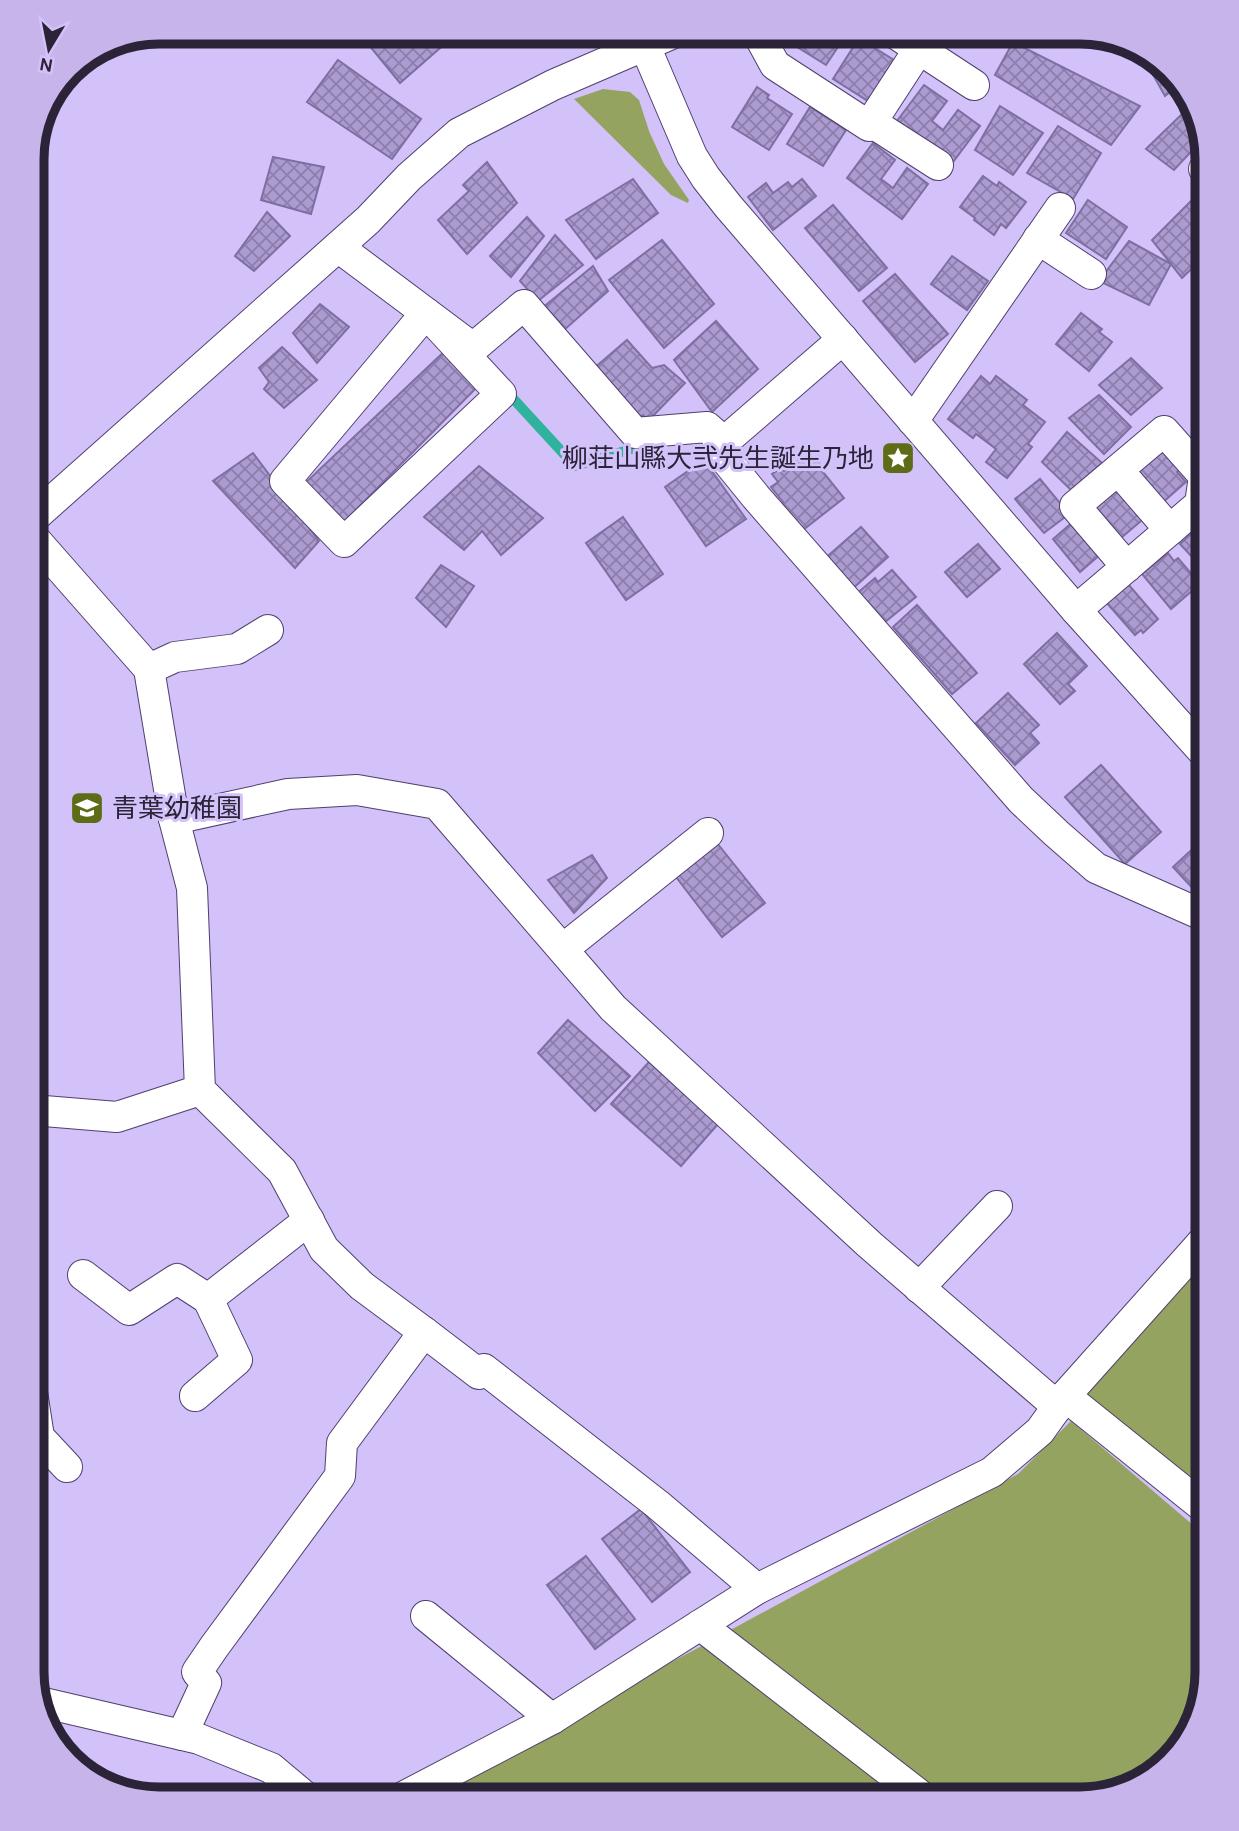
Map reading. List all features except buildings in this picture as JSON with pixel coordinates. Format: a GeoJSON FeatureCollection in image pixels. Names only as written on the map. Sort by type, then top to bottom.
{"type":"FeatureCollection","features":[{"type":"Feature","properties":{"kind":"street"},"geometry":{"type":"LineString","coordinates":[[44,508],[368,220],[409,177],[459,134],[632,44]]}},
{"type":"Feature","properties":{"kind":"street"},"geometry":{"type":"LineString","coordinates":[[644,44],[692,156],[728,206],[1076,610],[1195,742]]}},
{"type":"Feature","properties":{"kind":"street"},"geometry":{"type":"LineString","coordinates":[[764,44],[775,65],[869,126],[919,49]]}},
{"type":"Feature","properties":{"kind":"street"},"geometry":{"type":"LineString","coordinates":[[911,44],[974,85]]}},
{"type":"Feature","properties":{"kind":"street"},"geometry":{"type":"LineString","coordinates":[[871,122],[938,165]]}},
{"type":"Feature","properties":{"kind":"street"},"geometry":{"type":"LineString","coordinates":[[913,421],[1060,208]]}},
{"type":"Feature","properties":{"kind":"street"},"geometry":{"type":"LineString","coordinates":[[1038,239],[1091,274]]}},
{"type":"Feature","properties":{"kind":"street"},"geometry":{"type":"LineString","coordinates":[[338,247],[473,348],[524,305],[635,433],[707,427],[724,442]]}},
{"type":"Feature","properties":{"kind":"street"},"geometry":{"type":"LineString","coordinates":[[426,313],[501,394],[344,542],[285,481],[426,313]]}},
{"type":"Feature","properties":{"kind":"street"},"geometry":{"type":"LineString","coordinates":[[843,339],[717,449],[1021,800],[1096,868],[1195,911]]}},
{"type":"Feature","properties":{"kind":"street"},"geometry":{"type":"LineString","coordinates":[[1127,567],[1075,506],[1164,430],[1195,466]]}},
{"type":"Feature","properties":{"kind":"street"},"geometry":{"type":"LineString","coordinates":[[1118,470],[1170,530]]}},
{"type":"Feature","properties":{"kind":"street"},"geometry":{"type":"LineString","coordinates":[[1076,610],[1195,508]]}},
{"type":"Feature","properties":{"kind":"street"},"geometry":{"type":"LineString","coordinates":[[44,550],[149,669],[174,819],[192,888],[200,1090],[282,1171],[324,1249],[362,1286],[479,1374],[484,1369],[657,1504],[757,1589]]}},
{"type":"Feature","properties":{"kind":"street"},"geometry":{"type":"LineString","coordinates":[[149,669],[175,657],[237,649],[268,630]]}},
{"type":"Feature","properties":{"kind":"street"},"geometry":{"type":"LineString","coordinates":[[174,819],[288,794],[357,790],[437,804],[613,1007],[919,1288],[1062,1401],[1195,1500]]}},
{"type":"Feature","properties":{"kind":"street"},"geometry":{"type":"LineString","coordinates":[[562,949],[708,833]]}},
{"type":"Feature","properties":{"kind":"street"},"geometry":{"type":"LineString","coordinates":[[44,1111],[117,1116],[200,1090]]}},
{"type":"Feature","properties":{"kind":"street"},"geometry":{"type":"LineString","coordinates":[[919,1288],[997,1206]]}},
{"type":"Feature","properties":{"kind":"street"},"geometry":{"type":"LineString","coordinates":[[208,1299],[309,1220]]}},
{"type":"Feature","properties":{"kind":"street"},"geometry":{"type":"LineString","coordinates":[[423,1787],[552,1719],[757,1589],[992,1472],[1040,1431],[1062,1401],[1195,1252]]}},
{"type":"Feature","properties":{"kind":"street"},"geometry":{"type":"LineString","coordinates":[[83,1275],[129,1310],[177,1279],[208,1299],[237,1360],[195,1396]]}},
{"type":"Feature","properties":{"kind":"street"},"geometry":{"type":"LineString","coordinates":[[182,1735],[206,1683],[197,1672],[340,1476],[342,1443],[424,1332]]}},
{"type":"Feature","properties":{"kind":"street"},"geometry":{"type":"LineString","coordinates":[[44,1442],[67,1467]]}},
{"type":"Feature","properties":{"kind":"street"},"geometry":{"type":"LineString","coordinates":[[426,1616],[552,1719]]}},
{"type":"Feature","properties":{"kind":"street"},"geometry":{"type":"LineString","coordinates":[[701,1625],[908,1787]]}},
{"type":"Feature","properties":{"kind":"street"},"geometry":{"type":"LineString","coordinates":[[50,1708],[199,1739],[271,1768],[294,1787]]}},
{"type":"Feature","properties":{"kind":"green space"},"geometry":{"type":"Polygon","coordinates":[[[603,89],[630,92],[639,100],[664,164],[689,200],[688,203],[671,195],[574,99],[603,89]]]}},
{"type":"Feature","properties":{"kind":"green space"},"geometry":{"type":"Polygon","coordinates":[[[1195,1274],[1195,1482],[1084,1396],[1195,1274]]]}},
{"type":"Feature","properties":{"kind":"green space"},"geometry":{"type":"Polygon","coordinates":[[[1071,1421],[1195,1527],[1195,1672],[1191,1702],[1180,1730],[1162,1754],[1138,1772],[1095,1786],[928,1787],[725,1633],[1018,1474],[1071,1421]]]}},
{"type":"Feature","properties":{"kind":"green space"},"geometry":{"type":"Polygon","coordinates":[[[715,1639],[903,1787],[435,1787],[715,1639]]]}},
{"type":"Feature","properties":{"kind":"waterway"},"geometry":{"type":"LineString","coordinates":[[507,392],[575,466],[648,444]]}},
{"type":"Feature","properties":{"kind":"place","name":"柳荘山縣大弐先生誕生乃地"},"geometry":{"type":"Point","coordinates":[898,458]}},
{"type":"Feature","properties":{"kind":"place","name":"青葉幼稚園"},"geometry":{"type":"Point","coordinates":[87,808]}}]}
